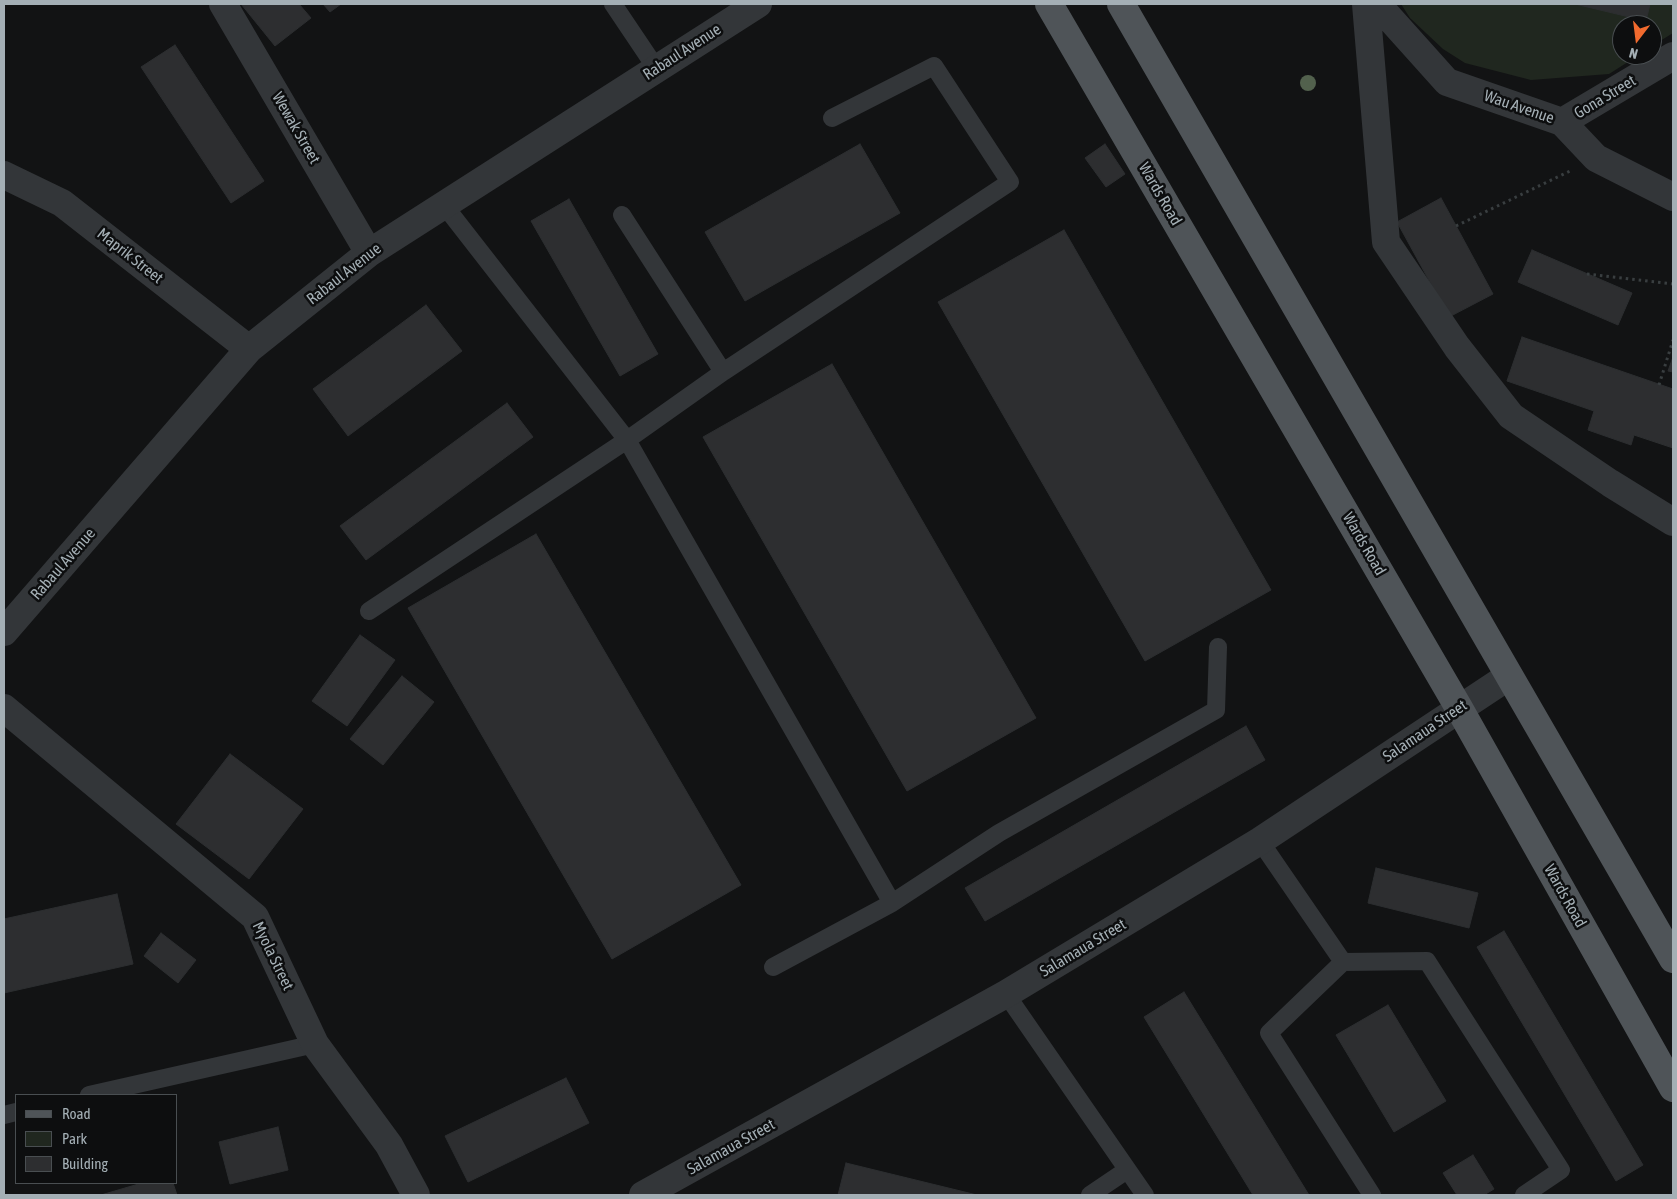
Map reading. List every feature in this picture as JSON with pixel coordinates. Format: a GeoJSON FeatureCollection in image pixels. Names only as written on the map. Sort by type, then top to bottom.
{"type":"FeatureCollection","features":[{"type":"Feature","properties":{"kind":"main road","name":"Wards Road"},"geometry":{"type":"LineString","coordinates":[[1049,4],[1459,708],[1673,1088]]}},
{"type":"Feature","properties":{"kind":"main road"},"geometry":{"type":"LineString","coordinates":[[1120,4],[1673,959]]}},
{"type":"Feature","properties":{"kind":"street","name":"Wewak Street"},"geometry":{"type":"LineString","coordinates":[[223,4],[369,252]]}},
{"type":"Feature","properties":{"kind":"street","name":"Rabaul Avenue"},"geometry":{"type":"LineString","coordinates":[[4,632],[249,349],[369,252],[758,4]]}},
{"type":"Feature","properties":{"kind":"street"},"geometry":{"type":"LineString","coordinates":[[1366,4],[1386,242],[1457,346],[1511,416],[1610,483],[1673,522]]}},
{"type":"Feature","properties":{"kind":"street","name":"Wau Avenue"},"geometry":{"type":"LineString","coordinates":[[1377,4],[1447,82],[1562,122],[1596,158],[1673,197]]}},
{"type":"Feature","properties":{"kind":"street","name":"Gona Street"},"geometry":{"type":"LineString","coordinates":[[1562,122],[1673,56]]}},
{"type":"Feature","properties":{"kind":"street","name":"Maprik Street"},"geometry":{"type":"LineString","coordinates":[[4,175],[62,203],[249,349]]}},
{"type":"Feature","properties":{"kind":"street","name":"Salamaua Street"},"geometry":{"type":"LineString","coordinates":[[643,1195],[1006,994],[1260,841],[1509,676]]}},
{"type":"Feature","properties":{"kind":"street","name":"Myola Street"},"geometry":{"type":"LineString","coordinates":[[4,708],[255,917],[315,1044],[389,1145],[416,1195]]}},
{"type":"Feature","properties":{"kind":"lane"},"geometry":{"type":"LineString","coordinates":[[613,4],[656,68]]}},
{"type":"Feature","properties":{"kind":"lane"},"geometry":{"type":"LineString","coordinates":[[369,611],[627,440],[722,372],[1010,182],[934,66],[832,118]]}},
{"type":"Feature","properties":{"kind":"lane"},"geometry":{"type":"LineString","coordinates":[[444,205],[627,440],[892,903]]}},
{"type":"Feature","properties":{"kind":"lane"},"geometry":{"type":"LineString","coordinates":[[622,215],[722,372]]}},
{"type":"Feature","properties":{"kind":"lane"},"geometry":{"type":"LineString","coordinates":[[773,967],[892,903],[999,833],[1216,710],[1218,647]]}},
{"type":"Feature","properties":{"kind":"lane"},"geometry":{"type":"LineString","coordinates":[[1260,841],[1343,962]]}},
{"type":"Feature","properties":{"kind":"lane"},"geometry":{"type":"LineString","coordinates":[[1372,1195],[1269,1033],[1343,962],[1427,961],[1561,1170],[1524,1195]]}},
{"type":"Feature","properties":{"kind":"lane"},"geometry":{"type":"LineString","coordinates":[[1006,994],[1145,1195]]}},
{"type":"Feature","properties":{"kind":"lane"},"geometry":{"type":"LineString","coordinates":[[93,1094],[315,1044]]}},
{"type":"Feature","properties":{"kind":"lane"},"geometry":{"type":"LineString","coordinates":[[1090,1195],[1127,1170]]}},
{"type":"Feature","properties":{"kind":"path"},"geometry":{"type":"LineString","coordinates":[[1456,226],[1596,158]]}},
{"type":"Feature","properties":{"kind":"path"},"geometry":{"type":"LineString","coordinates":[[1587,274],[1673,284]]}},
{"type":"Feature","properties":{"kind":"path"},"geometry":{"type":"LineString","coordinates":[[1659,385],[1673,340]]}},
{"type":"Feature","properties":{"kind":"green space"},"geometry":{"type":"Polygon","coordinates":[[[1401,4],[1673,4],[1673,33],[1662,40],[1662,15],[1612,15],[1612,65],[1623,65],[1609,74],[1531,80],[1465,63],[1443,49],[1410,18],[1401,4]]]}},
{"type":"Feature","properties":{"kind":"building"},"geometry":{"type":"Polygon","coordinates":[[[241,4],[299,4],[311,18],[275,46],[241,4]]]}},
{"type":"Feature","properties":{"kind":"building"},"geometry":{"type":"Polygon","coordinates":[[[323,4],[341,4],[330,12],[323,4]]]}},
{"type":"Feature","properties":{"kind":"building"},"geometry":{"type":"Polygon","coordinates":[[[1575,4],[1650,4],[1647,15],[1621,15],[1575,4]]]}},
{"type":"Feature","properties":{"kind":"building"},"geometry":{"type":"Polygon","coordinates":[[[175,45],[264,181],[231,203],[141,67],[175,45]]]}},
{"type":"Feature","properties":{"kind":"building"},"geometry":{"type":"Polygon","coordinates":[[[860,144],[900,213],[745,301],[705,232],[860,144]]]}},
{"type":"Feature","properties":{"kind":"building"},"geometry":{"type":"Polygon","coordinates":[[[1105,144],[1125,174],[1106,187],[1085,158],[1105,144]]]}},
{"type":"Feature","properties":{"kind":"building"},"geometry":{"type":"Polygon","coordinates":[[[1441,198],[1493,294],[1449,317],[1397,222],[1441,198]]]}},
{"type":"Feature","properties":{"kind":"building"},"geometry":{"type":"Polygon","coordinates":[[[569,199],[658,354],[620,376],[531,221],[569,199]]]}},
{"type":"Feature","properties":{"kind":"building"},"geometry":{"type":"Polygon","coordinates":[[[1064,230],[1271,590],[1145,661],[938,302],[1064,230]]]}},
{"type":"Feature","properties":{"kind":"building"},"geometry":{"type":"Polygon","coordinates":[[[1532,250],[1632,293],[1618,325],[1518,282],[1532,250]]]}},
{"type":"Feature","properties":{"kind":"building"},"geometry":{"type":"Polygon","coordinates":[[[426,305],[462,351],[348,436],[313,389],[426,305]]]}},
{"type":"Feature","properties":{"kind":"building"},"geometry":{"type":"Polygon","coordinates":[[[1522,337],[1673,389],[1673,448],[1634,435],[1631,445],[1588,430],[1594,411],[1507,381],[1522,337]]]}},
{"type":"Feature","properties":{"kind":"building"},"geometry":{"type":"Polygon","coordinates":[[[1673,357],[1673,372],[1668,371],[1673,357]]]}},
{"type":"Feature","properties":{"kind":"building"},"geometry":{"type":"Polygon","coordinates":[[[832,364],[1036,718],[907,791],[703,437],[832,364]]]}},
{"type":"Feature","properties":{"kind":"building"},"geometry":{"type":"Polygon","coordinates":[[[507,403],[533,437],[366,560],[340,526],[507,403]]]}},
{"type":"Feature","properties":{"kind":"building"},"geometry":{"type":"Polygon","coordinates":[[[536,534],[741,885],[612,959],[408,608],[536,534]]]}},
{"type":"Feature","properties":{"kind":"building"},"geometry":{"type":"Polygon","coordinates":[[[360,635],[395,660],[347,726],[312,701],[360,635]]]}},
{"type":"Feature","properties":{"kind":"building"},"geometry":{"type":"Polygon","coordinates":[[[402,676],[434,702],[383,765],[350,739],[402,676]]]}},
{"type":"Feature","properties":{"kind":"building"},"geometry":{"type":"Polygon","coordinates":[[[1246,726],[1265,760],[985,921],[965,888],[1246,726]]]}},
{"type":"Feature","properties":{"kind":"building"},"geometry":{"type":"Polygon","coordinates":[[[230,754],[303,809],[249,879],[176,824],[230,754]]]}},
{"type":"Feature","properties":{"kind":"building"},"geometry":{"type":"Polygon","coordinates":[[[1376,868],[1478,893],[1469,928],[1368,903],[1376,868]]]}},
{"type":"Feature","properties":{"kind":"building"},"geometry":{"type":"Polygon","coordinates":[[[117,894],[133,964],[4,993],[4,919],[117,894]]]}},
{"type":"Feature","properties":{"kind":"building"},"geometry":{"type":"Polygon","coordinates":[[[1504,931],[1643,1165],[1616,1181],[1477,947],[1504,931]]]}},
{"type":"Feature","properties":{"kind":"building"},"geometry":{"type":"Polygon","coordinates":[[[161,933],[196,960],[178,983],[144,956],[161,933]]]}},
{"type":"Feature","properties":{"kind":"building"},"geometry":{"type":"Polygon","coordinates":[[[1184,992],[1309,1195],[1253,1195],[1144,1017],[1184,992]]]}},
{"type":"Feature","properties":{"kind":"building"},"geometry":{"type":"Polygon","coordinates":[[[1388,1005],[1446,1101],[1394,1132],[1336,1035],[1388,1005]]]}},
{"type":"Feature","properties":{"kind":"building"},"geometry":{"type":"Polygon","coordinates":[[[566,1078],[589,1123],[468,1182],[445,1136],[566,1078]]]}},
{"type":"Feature","properties":{"kind":"building"},"geometry":{"type":"Polygon","coordinates":[[[278,1127],[288,1170],[230,1184],[219,1142],[278,1127]]]}},
{"type":"Feature","properties":{"kind":"building"},"geometry":{"type":"Polygon","coordinates":[[[1473,1155],[1494,1189],[1484,1195],[1457,1195],[1443,1173],[1473,1155]]]}},
{"type":"Feature","properties":{"kind":"building"},"geometry":{"type":"Polygon","coordinates":[[[846,1163],[977,1195],[838,1195],[846,1163]]]}},
{"type":"Feature","properties":{"kind":"building"},"geometry":{"type":"Polygon","coordinates":[[[139,1184],[173,1184],[177,1195],[101,1195],[139,1184]]]}}]}
